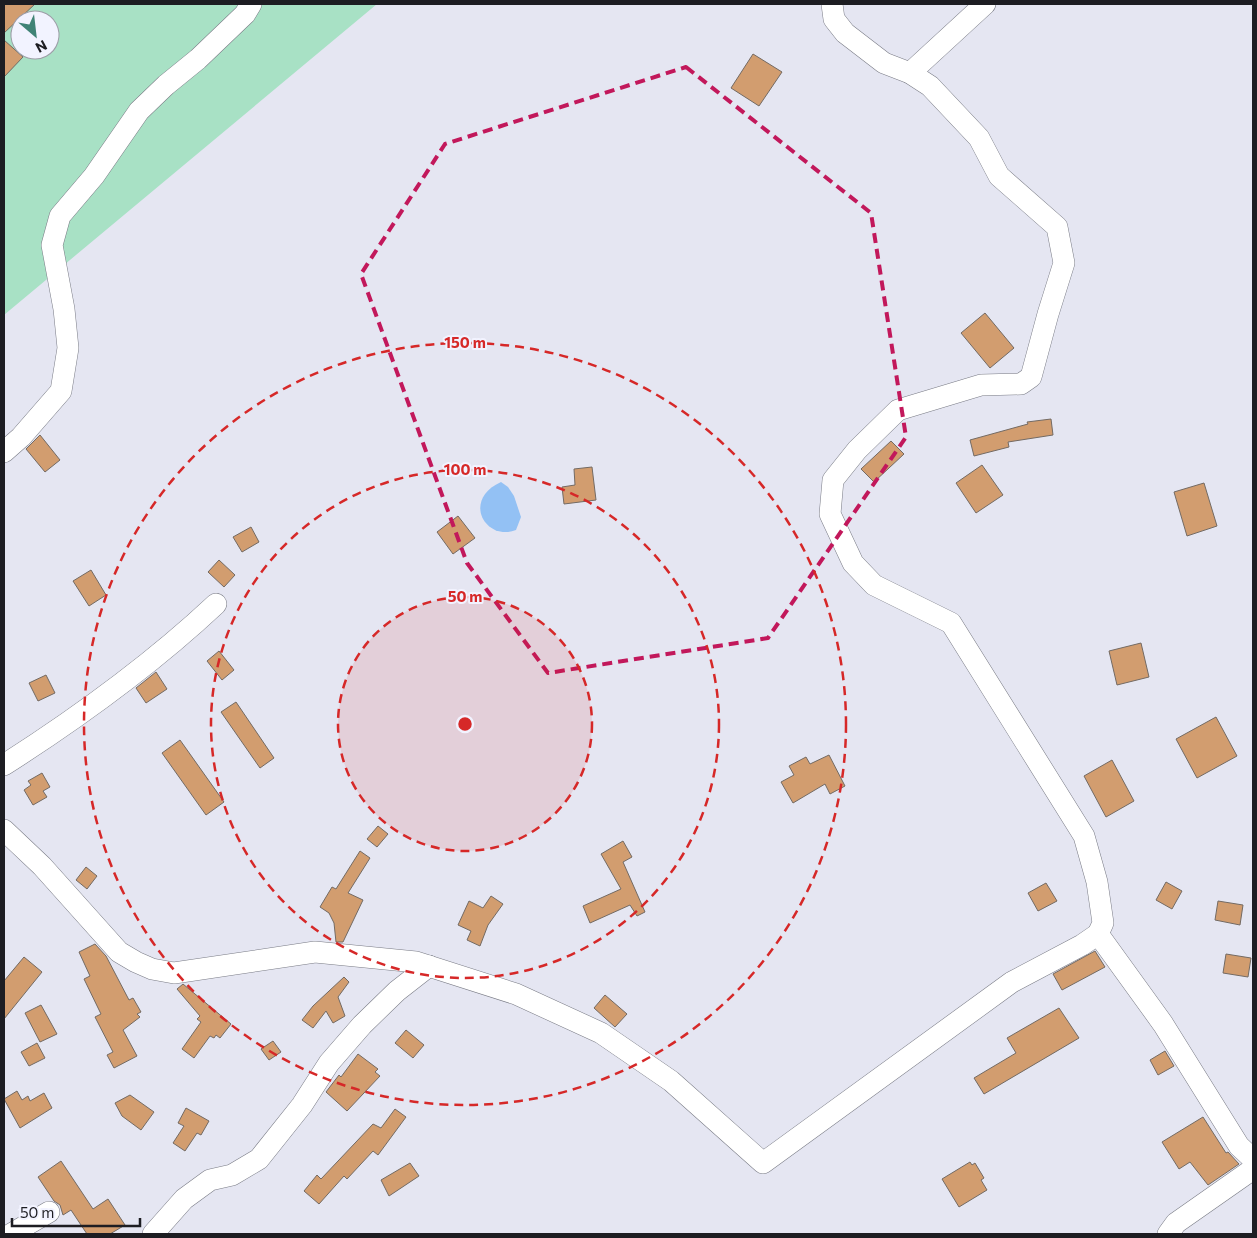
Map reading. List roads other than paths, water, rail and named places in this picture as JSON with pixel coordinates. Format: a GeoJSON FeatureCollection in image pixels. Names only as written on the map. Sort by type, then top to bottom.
{"type":"FeatureCollection","features":[{"type":"Feature","properties":{"kind":"street"},"geometry":{"type":"LineString","coordinates":[[4,452],[21,437],[61,390],[68,348],[64,309],[52,245],[60,216],[94,176],[139,111],[166,85],[198,59],[245,14],[251,4]]}},
{"type":"Feature","properties":{"kind":"street"},"geometry":{"type":"LineString","coordinates":[[4,830],[42,866],[119,952],[136,962],[152,969],[174,973],[315,952],[416,962],[429,966],[516,994],[601,1034],[671,1081],[764,1163],[1012,982],[1082,945],[1098,934],[1103,923],[1097,882],[1084,836],[956,630],[951,623],[874,585],[852,563],[830,514],[833,480],[856,450],[898,410],[981,385],[1021,384],[1032,377],[1048,314],[1064,263],[1056,226],[999,176],[979,138],[930,86],[910,73],[884,63],[845,33],[834,19],[832,4]]}},
{"type":"Feature","properties":{"kind":"street"},"geometry":{"type":"LineString","coordinates":[[910,73],[985,4]]}},
{"type":"Feature","properties":{"kind":"street"},"geometry":{"type":"LineString","coordinates":[[4,765],[56,732],[112,692],[176,640],[216,604]]}},
{"type":"Feature","properties":{"kind":"street"},"geometry":{"type":"LineString","coordinates":[[1098,934],[1163,1024],[1239,1146],[1253,1159]]}},
{"type":"Feature","properties":{"kind":"street"},"geometry":{"type":"LineString","coordinates":[[153,1234],[184,1199],[210,1180],[232,1175],[259,1158],[302,1105],[329,1063],[362,1024],[397,991],[429,966]]}},
{"type":"Feature","properties":{"kind":"street"},"geometry":{"type":"LineString","coordinates":[[1168,1234],[1176,1223],[1253,1169]]}},
{"type":"Feature","properties":{"kind":"street"},"geometry":{"type":"LineString","coordinates":[[11,1234],[49,1212]]}},
{"type":"Feature","properties":{"kind":"water"},"geometry":{"type":"Polygon","coordinates":[[[501,482],[508,487],[514,496],[521,517],[516,530],[505,532],[495,530],[482,517],[480,508],[482,499],[489,490],[501,482]]]}}]}
